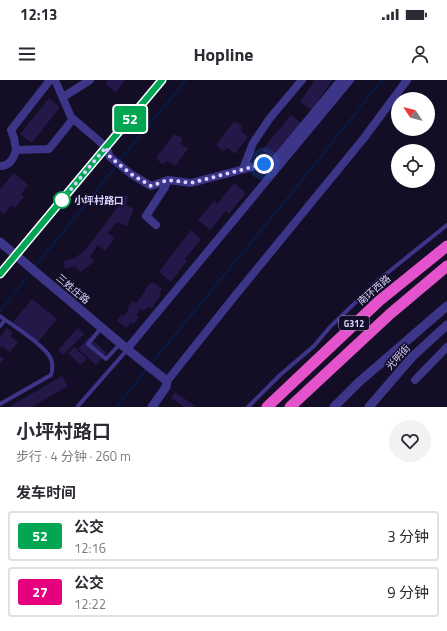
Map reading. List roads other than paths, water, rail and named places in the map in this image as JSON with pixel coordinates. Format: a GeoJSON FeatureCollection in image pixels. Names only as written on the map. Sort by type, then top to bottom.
{"type":"FeatureCollection","features":[{"type":"Feature","properties":{"kind":"highway","name":"南环西路"},"geometry":{"type":"LineString","coordinates":[[267,407],[378,301],[447,246]]}},
{"type":"Feature","properties":{"kind":"highway","name":"G312"},"geometry":{"type":"LineString","coordinates":[[290,407],[390,314],[447,266]]}},
{"type":"Feature","properties":{"kind":"street"},"geometry":{"type":"LineString","coordinates":[[0,166],[10,163],[14,158],[16,150],[11,130],[50,80]]}},
{"type":"Feature","properties":{"kind":"street"},"geometry":{"type":"LineString","coordinates":[[55,80],[71,117],[106,147],[110,157],[131,174],[151,186],[168,180],[191,183],[274,161],[341,80]]}},
{"type":"Feature","properties":{"kind":"street"},"geometry":{"type":"LineString","coordinates":[[63,97],[90,80]]}},
{"type":"Feature","properties":{"kind":"street"},"geometry":{"type":"LineString","coordinates":[[0,274],[162,80]]}},
{"type":"Feature","properties":{"kind":"street"},"geometry":{"type":"LineString","coordinates":[[243,169],[253,143],[270,118],[302,80]]}},
{"type":"Feature","properties":{"kind":"street"},"geometry":{"type":"LineString","coordinates":[[126,349],[350,80]]}},
{"type":"Feature","properties":{"kind":"street"},"geometry":{"type":"LineString","coordinates":[[152,407],[166,387],[165,379],[364,138],[407,80]]}},
{"type":"Feature","properties":{"kind":"street"},"geometry":{"type":"LineString","coordinates":[[16,150],[49,149],[74,119]]}},
{"type":"Feature","properties":{"kind":"street"},"geometry":{"type":"LineString","coordinates":[[156,225],[146,216],[168,180]]}},
{"type":"Feature","properties":{"kind":"street","name":"三姓庄路"},"geometry":{"type":"LineString","coordinates":[[0,242],[126,349],[165,379]]}},
{"type":"Feature","properties":{"kind":"street"},"geometry":{"type":"LineString","coordinates":[[334,407],[359,382],[447,306]]}},
{"type":"Feature","properties":{"kind":"street","name":"光明街"},"geometry":{"type":"LineString","coordinates":[[369,407],[412,357],[447,325]]}},
{"type":"Feature","properties":{"kind":"street"},"geometry":{"type":"LineString","coordinates":[[415,380],[447,346]]}},
{"type":"Feature","properties":{"kind":"lane"},"geometry":{"type":"LineString","coordinates":[[248,407],[280,375],[314,346],[330,327],[381,278],[447,226]]}},
{"type":"Feature","properties":{"kind":"lane"},"geometry":{"type":"LineString","coordinates":[[0,316],[39,344],[50,358],[53,368],[51,375],[0,404]]}},
{"type":"Feature","properties":{"kind":"lane"},"geometry":{"type":"LineString","coordinates":[[0,326],[5,320]]}},
{"type":"Feature","properties":{"kind":"lane"},"geometry":{"type":"LineString","coordinates":[[102,328],[88,344],[106,359],[126,349]]}},
{"type":"Feature","properties":{"kind":"lane"},"geometry":{"type":"LineString","coordinates":[[78,406],[126,349]]}},
{"type":"Feature","properties":{"kind":"waterway"},"geometry":{"type":"LineString","coordinates":[[119,161],[186,80]]}},
{"type":"Feature","properties":{"kind":"waterway"},"geometry":{"type":"LineString","coordinates":[[151,364],[300,183],[382,80]]}},
{"type":"Feature","properties":{"kind":"waterway"},"geometry":{"type":"LineString","coordinates":[[34,268],[117,165]]}},
{"type":"Feature","properties":{"kind":"waterway"},"geometry":{"type":"LineString","coordinates":[[0,311],[32,271]]}},
{"type":"Feature","properties":{"kind":"waterway"},"geometry":{"type":"LineString","coordinates":[[116,407],[147,369]]}},
{"type":"Feature","properties":{"kind":"place","name":"小坪村路口"},"geometry":{"type":"Point","coordinates":[62,200]}}]}
